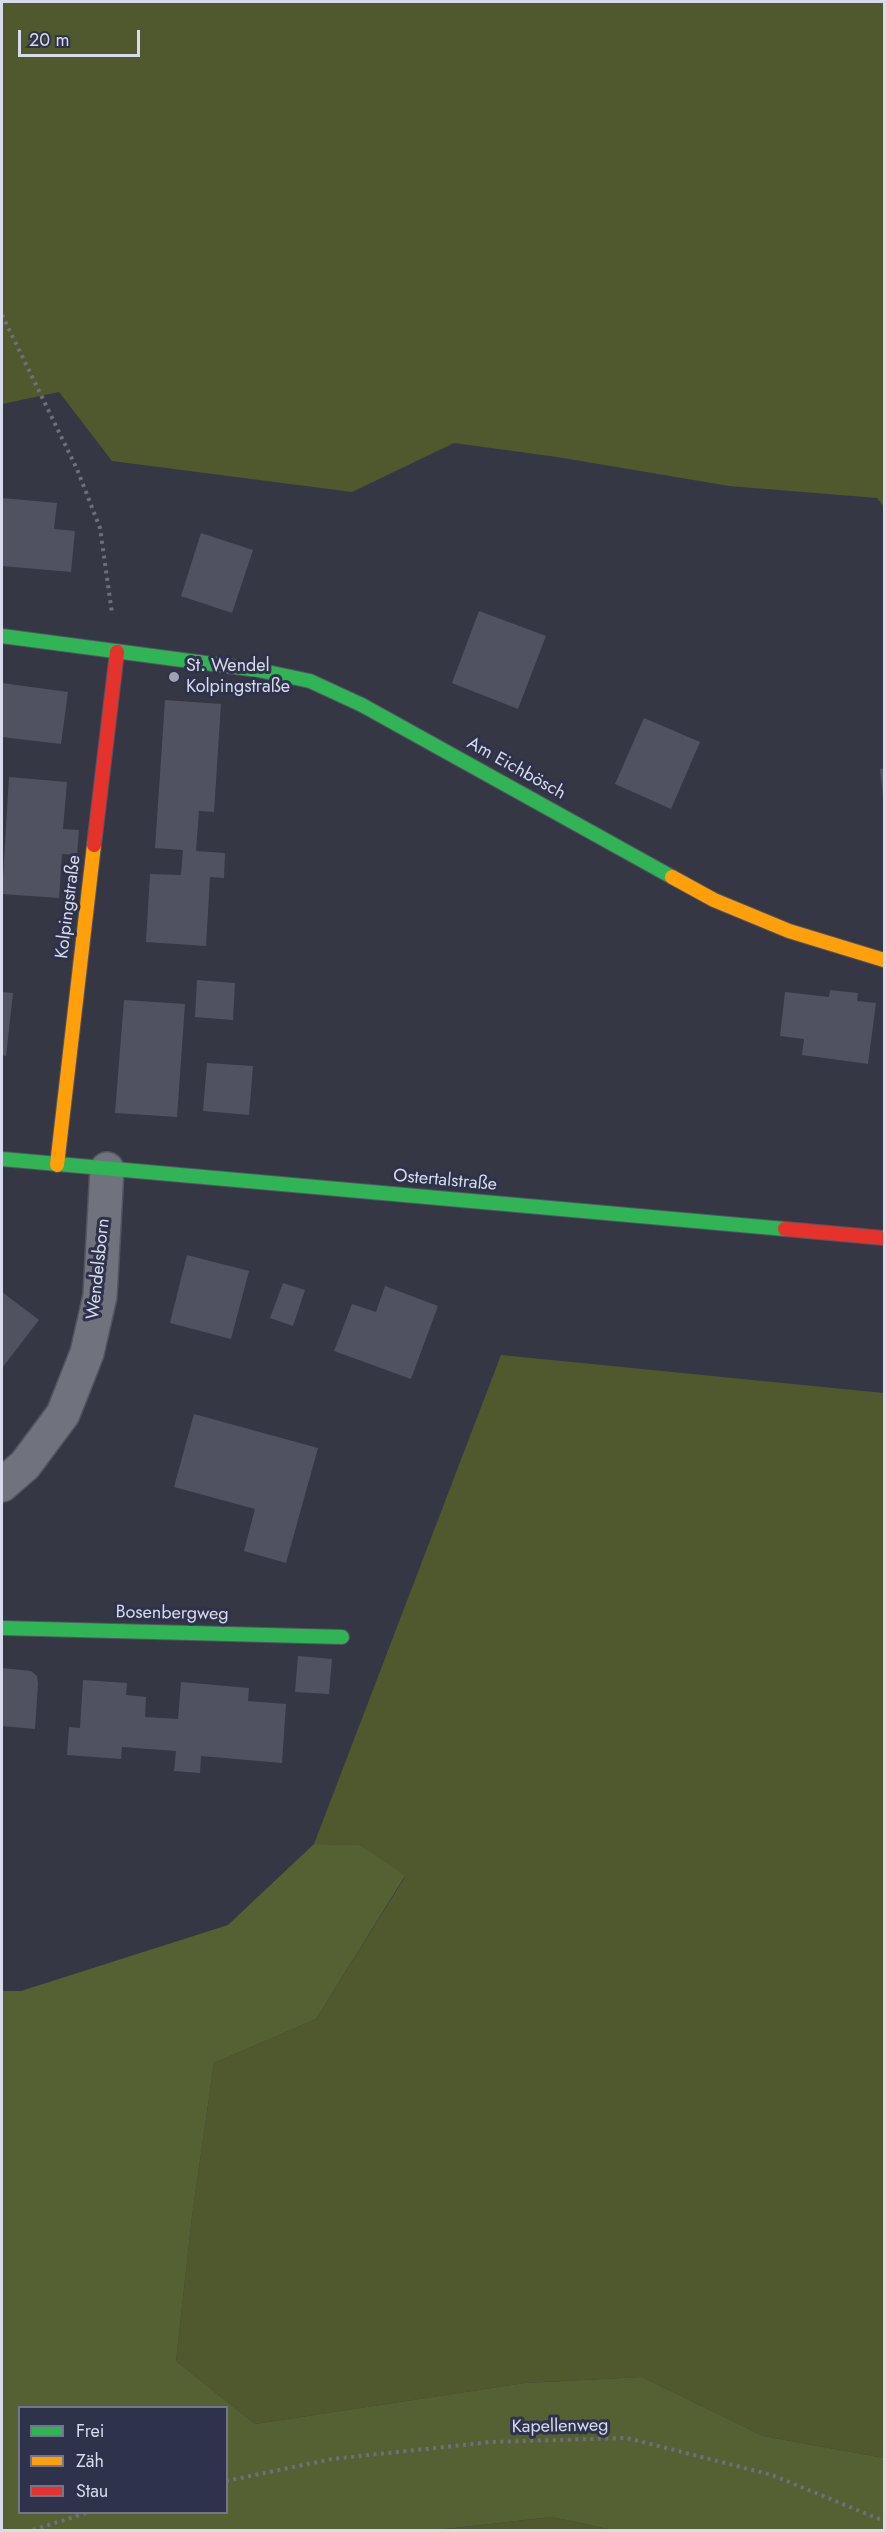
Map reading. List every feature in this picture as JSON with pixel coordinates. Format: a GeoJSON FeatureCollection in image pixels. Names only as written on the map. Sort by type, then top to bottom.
{"type":"FeatureCollection","features":[{"type":"Feature","properties":{"kind":"street","name":"Am Eichbösch"},"geometry":{"type":"LineString","coordinates":[[2,636],[258,670],[310,681],[362,705],[714,900],[789,931],[862,955],[885,960]]}},
{"type":"Feature","properties":{"kind":"street","name":"Kolpingstraße"},"geometry":{"type":"LineString","coordinates":[[57,1165],[117,652]]}},
{"type":"Feature","properties":{"kind":"street","name":"Ostertalstraße"},"geometry":{"type":"LineString","coordinates":[[2,1159],[885,1238]]}},
{"type":"Feature","properties":{"kind":"street","name":"Wendelsborn"},"geometry":{"type":"LineString","coordinates":[[2,1485],[25,1465],[63,1414],[87,1353],[100,1296],[107,1169]]}},
{"type":"Feature","properties":{"kind":"street","name":"Bosenbergweg"},"geometry":{"type":"LineString","coordinates":[[2,1628],[342,1637]]}},
{"type":"Feature","properties":{"kind":"path"},"geometry":{"type":"LineString","coordinates":[[2,315],[77,469],[100,528],[117,652]]}},
{"type":"Feature","properties":{"kind":"path","name":"Kapellenweg"},"geometry":{"type":"LineString","coordinates":[[228,2481],[344,2457],[491,2442],[627,2439],[772,2475],[885,2521]]}},
{"type":"Feature","properties":{"kind":"path"},"geometry":{"type":"LineString","coordinates":[[33,2530],[83,2514]]}},
{"type":"Feature","properties":{"kind":"green space"},"geometry":{"type":"Polygon","coordinates":[[[2,2],[884,2],[884,507],[877,498],[729,486],[557,457],[454,443],[352,492],[112,461],[59,392],[2,404],[2,2]]]}},
{"type":"Feature","properties":{"kind":"green space"},"geometry":{"type":"Polygon","coordinates":[[[501,1355],[884,1393],[884,2458],[763,2436],[642,2377],[525,2383],[255,2424],[176,2361],[192,2216],[214,2063],[316,2019],[405,1877],[360,1845],[314,1844],[501,1355]]]}},
{"type":"Feature","properties":{"kind":"green space"},"geometry":{"type":"Polygon","coordinates":[[[314,1844],[360,1845],[405,1876],[316,2019],[214,2063],[192,2216],[176,2361],[255,2424],[525,2383],[642,2377],[763,2436],[884,2458],[884,2530],[613,2530],[552,2517],[436,2530],[2,2530],[2,1991],[21,1991],[228,1925],[314,1844]]]}},
{"type":"Feature","properties":{"kind":"green space"},"geometry":{"type":"Polygon","coordinates":[[[552,2517],[613,2530],[436,2530],[552,2517]]]}},
{"type":"Feature","properties":{"kind":"building"},"geometry":{"type":"Polygon","coordinates":[[[2,498],[57,503],[54,529],[75,531],[71,572],[2,566],[2,498]]]}},
{"type":"Feature","properties":{"kind":"building"},"geometry":{"type":"Polygon","coordinates":[[[201,533],[253,550],[232,613],[181,596],[201,533]]]}},
{"type":"Feature","properties":{"kind":"building"},"geometry":{"type":"Polygon","coordinates":[[[479,611],[546,636],[518,709],[452,683],[479,611]]]}},
{"type":"Feature","properties":{"kind":"building"},"geometry":{"type":"Polygon","coordinates":[[[2,683],[68,692],[61,744],[2,737],[2,683]]]}},
{"type":"Feature","properties":{"kind":"building"},"geometry":{"type":"Polygon","coordinates":[[[165,700],[221,704],[214,812],[199,811],[196,851],[225,853],[224,878],[210,877],[206,946],[146,942],[150,874],[181,875],[183,850],[155,848],[165,700]]]}},
{"type":"Feature","properties":{"kind":"building"},"geometry":{"type":"Polygon","coordinates":[[[644,718],[700,742],[671,809],[615,784],[644,718]]]}},
{"type":"Feature","properties":{"kind":"building"},"geometry":{"type":"Polygon","coordinates":[[[884,768],[884,798],[883,798],[880,769],[884,768]]]}},
{"type":"Feature","properties":{"kind":"building"},"geometry":{"type":"Polygon","coordinates":[[[9,777],[67,782],[63,829],[79,830],[77,855],[62,854],[59,898],[2,894],[9,777]]]}},
{"type":"Feature","properties":{"kind":"building"},"geometry":{"type":"Polygon","coordinates":[[[197,980],[235,983],[233,1020],[195,1017],[197,980]]]}},
{"type":"Feature","properties":{"kind":"building"},"geometry":{"type":"Polygon","coordinates":[[[830,990],[858,993],[857,1001],[876,1003],[868,1064],[802,1055],[804,1039],[780,1036],[785,992],[829,997],[830,990]]]}},
{"type":"Feature","properties":{"kind":"building"},"geometry":{"type":"Polygon","coordinates":[[[2,992],[13,993],[6,1056],[2,1055],[2,992]]]}},
{"type":"Feature","properties":{"kind":"building"},"geometry":{"type":"Polygon","coordinates":[[[124,1000],[185,1004],[177,1117],[115,1113],[124,1000]]]}},
{"type":"Feature","properties":{"kind":"building"},"geometry":{"type":"Polygon","coordinates":[[[207,1063],[253,1066],[249,1115],[203,1111],[207,1063]]]}},
{"type":"Feature","properties":{"kind":"building"},"geometry":{"type":"Polygon","coordinates":[[[187,1255],[249,1271],[231,1339],[170,1323],[187,1255]]]}},
{"type":"Feature","properties":{"kind":"building"},"geometry":{"type":"Polygon","coordinates":[[[283,1283],[305,1290],[293,1326],[270,1318],[283,1283]]]}},
{"type":"Feature","properties":{"kind":"building"},"geometry":{"type":"Polygon","coordinates":[[[385,1286],[438,1306],[411,1379],[334,1351],[352,1304],[376,1312],[385,1286]]]}},
{"type":"Feature","properties":{"kind":"building"},"geometry":{"type":"Polygon","coordinates":[[[2,1292],[39,1320],[2,1368],[2,1292]]]}},
{"type":"Feature","properties":{"kind":"building"},"geometry":{"type":"Polygon","coordinates":[[[194,1414],[318,1448],[286,1563],[244,1551],[255,1509],[174,1487],[194,1414]]]}},
{"type":"Feature","properties":{"kind":"building"},"geometry":{"type":"Polygon","coordinates":[[[298,1656],[332,1659],[329,1694],[295,1692],[298,1656]]]}},
{"type":"Feature","properties":{"kind":"building"},"geometry":{"type":"Polygon","coordinates":[[[2,1668],[31,1671],[37,1676],[35,1729],[2,1726],[2,1668]]]}},
{"type":"Feature","properties":{"kind":"building"},"geometry":{"type":"Polygon","coordinates":[[[83,1680],[127,1683],[126,1695],[146,1697],[145,1717],[178,1719],[181,1682],[249,1688],[248,1701],[286,1704],[282,1763],[201,1756],[200,1773],[174,1771],[176,1751],[122,1747],[121,1759],[67,1755],[69,1727],[80,1728],[83,1680]]]}},
{"type":"Feature","properties":{"kind":"traffic: fast"},"geometry":{"type":"LineString","coordinates":[[2,636],[258,670],[310,681],[362,705],[672,877]]}},
{"type":"Feature","properties":{"kind":"traffic: fast"},"geometry":{"type":"LineString","coordinates":[[2,1159],[785,1229]]}},
{"type":"Feature","properties":{"kind":"traffic: fast"},"geometry":{"type":"LineString","coordinates":[[2,1628],[342,1637]]}},
{"type":"Feature","properties":{"kind":"traffic: slow"},"geometry":{"type":"LineString","coordinates":[[57,1165],[94,845]]}},
{"type":"Feature","properties":{"kind":"traffic: slow"},"geometry":{"type":"LineString","coordinates":[[672,877],[714,900],[789,931],[884,960]]}},
{"type":"Feature","properties":{"kind":"traffic: jam"},"geometry":{"type":"LineString","coordinates":[[94,845],[117,652]]}},
{"type":"Feature","properties":{"kind":"traffic: jam"},"geometry":{"type":"LineString","coordinates":[[785,1229],[884,1238]]}},
{"type":"Feature","properties":{"kind":"place","name":"St. Wendel Kolpingstraße"},"geometry":{"type":"Point","coordinates":[174,677]}}]}
